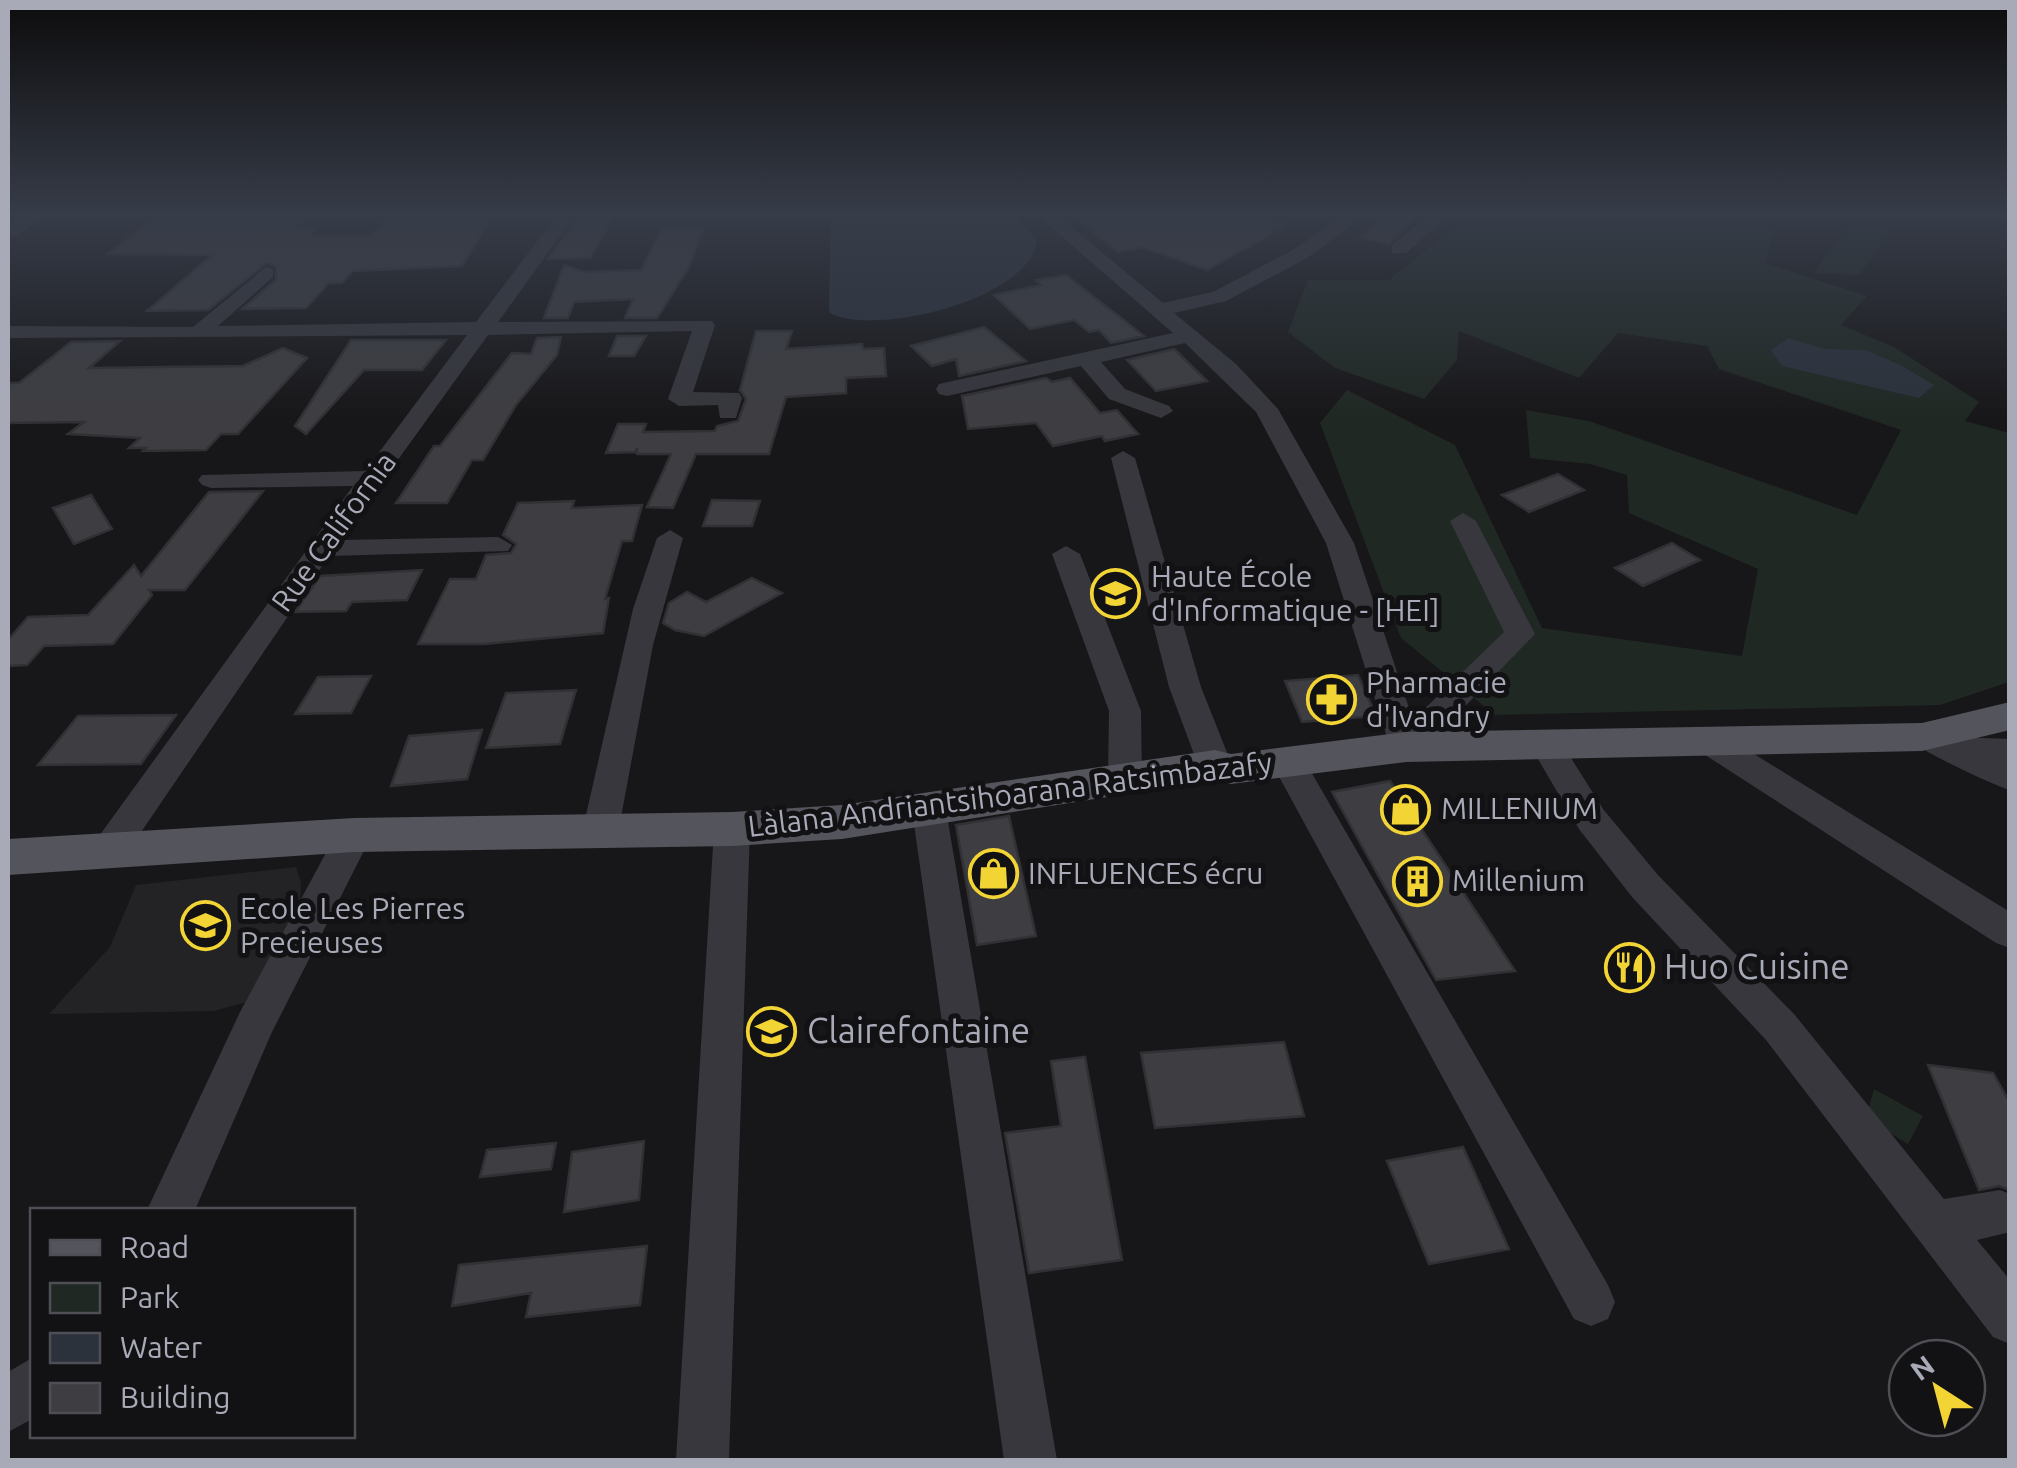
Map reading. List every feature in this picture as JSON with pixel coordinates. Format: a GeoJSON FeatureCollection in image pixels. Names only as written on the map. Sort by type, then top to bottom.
{"type":"FeatureCollection","features":[{"type":"Feature","properties":{"kind":"main road","name":"Làlana Andriantsihoarana Ratsimbazafy"},"geometry":{"type":"LineString","coordinates":[[8,857],[107,854],[354,835],[601,828],[732,829],[842,822],[1215,764],[1231,769],[1406,747],[1544,742],[1938,743],[2010,716]]}},
{"type":"Feature","properties":{"kind":"street"},"geometry":{"type":"LineString","coordinates":[[198,333],[255,283]]}},
{"type":"Feature","properties":{"kind":"street","name":"Rue California"},"geometry":{"type":"LineString","coordinates":[[107,854],[320,548],[518,283]]}},
{"type":"Feature","properties":{"kind":"street"},"geometry":{"type":"LineString","coordinates":[[1127,283],[1228,369],[1266,409],[1340,543],[1406,747],[1520,634],[1463,521]]}},
{"type":"Feature","properties":{"kind":"street"},"geometry":{"type":"LineString","coordinates":[[1160,310],[1219,297],[1246,283]]}},
{"type":"Feature","properties":{"kind":"street"},"geometry":{"type":"LineString","coordinates":[[8,332],[705,325],[680,399],[731,398],[728,413]]}},
{"type":"Feature","properties":{"kind":"street"},"geometry":{"type":"LineString","coordinates":[[947,389],[1190,336]]}},
{"type":"Feature","properties":{"kind":"street"},"geometry":{"type":"LineString","coordinates":[[1086,358],[1117,394],[1161,411]]}},
{"type":"Feature","properties":{"kind":"street"},"geometry":{"type":"LineString","coordinates":[[1123,458],[1185,687],[1215,764]]}},
{"type":"Feature","properties":{"kind":"street"},"geometry":{"type":"LineString","coordinates":[[211,480],[371,478]]}},
{"type":"Feature","properties":{"kind":"street"},"geometry":{"type":"LineString","coordinates":[[601,828],[633,656],[649,594],[670,538]]}},
{"type":"Feature","properties":{"kind":"street"},"geometry":{"type":"LineString","coordinates":[[320,548],[498,544]]}},
{"type":"Feature","properties":{"kind":"street"},"geometry":{"type":"LineString","coordinates":[[1066,554],[1125,711],[1125,779]]}},
{"type":"Feature","properties":{"kind":"street"},"geometry":{"type":"LineString","coordinates":[[1708,741],[2010,932]]}},
{"type":"Feature","properties":{"kind":"street"},"geometry":{"type":"LineString","coordinates":[[1544,742],[1591,819],[1644,886],[1780,1027],[2010,1320]]}},
{"type":"Feature","properties":{"kind":"street"},"geometry":{"type":"LineString","coordinates":[[1938,743],[2010,751]]}},
{"type":"Feature","properties":{"kind":"street"},"geometry":{"type":"LineString","coordinates":[[1938,743],[2010,778]]}},
{"type":"Feature","properties":{"kind":"street"},"geometry":{"type":"LineString","coordinates":[[1288,760],[1591,1302]]}},
{"type":"Feature","properties":{"kind":"street"},"geometry":{"type":"LineString","coordinates":[[929,810],[1031,1460]]}},
{"type":"Feature","properties":{"kind":"street"},"geometry":{"type":"LineString","coordinates":[[702,1460],[732,829]]}},
{"type":"Feature","properties":{"kind":"street"},"geometry":{"type":"LineString","coordinates":[[171,1208],[194,1166],[254,1024],[354,835]]}},
{"type":"Feature","properties":{"kind":"street"},"geometry":{"type":"LineString","coordinates":[[1936,1224],[2000,1213]]}},
{"type":"Feature","properties":{"kind":"street"},"geometry":{"type":"LineString","coordinates":[[8,1406],[30,1386]]}},
{"type":"Feature","properties":{"kind":"shaded area","name":"Ecole Les Pierres Precieuses"},"geometry":{"type":"Polygon","coordinates":[[[296,867],[301,882],[300,905],[257,999],[214,1011],[49,1014],[110,947],[136,885],[296,867]]]}},
{"type":"Feature","properties":{"kind":"green space"},"geometry":{"type":"Polygon","coordinates":[[[1307,283],[1825,283],[1867,296],[1841,325],[1894,347],[1979,402],[1965,421],[2009,433],[2009,682],[1940,705],[1495,715],[1401,638],[1320,423],[1347,390],[1455,445],[1542,628],[1742,656],[1758,569],[1629,513],[1627,475],[1590,464],[1530,458],[1526,410],[1589,421],[1857,515],[1901,430],[1719,369],[1707,346],[1618,333],[1579,378],[1459,331],[1457,360],[1424,399],[1335,368],[1288,332],[1307,283]]]}},
{"type":"Feature","properties":{"kind":"green space"},"geometry":{"type":"Polygon","coordinates":[[[1874,1089],[1923,1116],[1908,1144],[1866,1118],[1874,1089]]]}},
{"type":"Feature","properties":{"kind":"water"},"geometry":{"type":"Polygon","coordinates":[[[830,283],[1004,283],[980,296],[913,316],[851,319],[830,313],[830,283]]]}},
{"type":"Feature","properties":{"kind":"water"},"geometry":{"type":"Polygon","coordinates":[[[1788,338],[1825,349],[1866,350],[1934,385],[1919,398],[1782,366],[1771,350],[1788,338]]]}},
{"type":"Feature","properties":{"kind":"building"},"geometry":{"type":"Polygon","coordinates":[[[180,283],[243,283],[208,310],[147,311],[180,283]]]}},
{"type":"Feature","properties":{"kind":"building"},"geometry":{"type":"Polygon","coordinates":[[[273,283],[342,283],[329,283],[306,308],[242,309],[273,283]]]}},
{"type":"Feature","properties":{"kind":"building"},"geometry":{"type":"Polygon","coordinates":[[[557,283],[679,283],[657,318],[625,318],[633,299],[574,302],[568,318],[544,318],[557,283]]]}},
{"type":"Feature","properties":{"kind":"building"},"geometry":{"type":"Polygon","coordinates":[[[1039,283],[1076,283],[1144,336],[1111,343],[1099,330],[1089,332],[1074,320],[1030,329],[994,295],[1041,285],[1039,283]]]}},
{"type":"Feature","properties":{"kind":"building"},"geometry":{"type":"Polygon","coordinates":[[[984,327],[1026,361],[959,376],[956,359],[932,366],[911,346],[984,327]]]}},
{"type":"Feature","properties":{"kind":"building"},"geometry":{"type":"Polygon","coordinates":[[[756,331],[792,331],[786,349],[862,344],[863,349],[884,348],[886,376],[846,378],[846,393],[786,397],[769,454],[696,454],[673,508],[647,507],[671,454],[637,454],[637,448],[635,452],[606,453],[618,424],[646,424],[643,432],[715,431],[717,426],[738,421],[746,399],[740,390],[756,331]]]}},
{"type":"Feature","properties":{"kind":"building"},"geometry":{"type":"Polygon","coordinates":[[[617,336],[646,336],[634,356],[609,356],[617,336]]]}},
{"type":"Feature","properties":{"kind":"building"},"geometry":{"type":"Polygon","coordinates":[[[561,337],[557,355],[516,405],[483,460],[472,460],[447,503],[396,503],[434,446],[440,446],[512,353],[531,354],[537,338],[561,337]]]}},
{"type":"Feature","properties":{"kind":"building"},"geometry":{"type":"Polygon","coordinates":[[[351,340],[446,340],[422,370],[364,370],[306,434],[295,426],[351,340]]]}},
{"type":"Feature","properties":{"kind":"building"},"geometry":{"type":"Polygon","coordinates":[[[120,341],[89,368],[243,366],[283,348],[307,358],[238,434],[221,434],[206,450],[143,451],[146,448],[129,448],[140,438],[68,434],[84,422],[8,423],[8,383],[19,383],[71,342],[120,341]]]}},
{"type":"Feature","properties":{"kind":"building"},"geometry":{"type":"Polygon","coordinates":[[[1174,349],[1207,381],[1156,391],[1127,360],[1174,349]]]}},
{"type":"Feature","properties":{"kind":"building"},"geometry":{"type":"Polygon","coordinates":[[[1046,378],[1052,382],[1070,378],[1100,413],[1117,410],[1138,434],[1105,441],[1102,436],[1053,446],[1036,423],[968,429],[962,396],[1046,378]]]}},
{"type":"Feature","properties":{"kind":"building"},"geometry":{"type":"Polygon","coordinates":[[[1558,474],[1584,490],[1529,512],[1502,495],[1558,474]]]}},
{"type":"Feature","properties":{"kind":"building"},"geometry":{"type":"Polygon","coordinates":[[[263,491],[185,590],[149,590],[152,595],[113,644],[44,646],[27,665],[8,666],[8,640],[28,617],[88,615],[134,565],[141,576],[209,492],[263,491]]]}},
{"type":"Feature","properties":{"kind":"building"},"geometry":{"type":"Polygon","coordinates":[[[91,495],[112,529],[74,544],[53,508],[91,495]]]}},
{"type":"Feature","properties":{"kind":"building"},"geometry":{"type":"Polygon","coordinates":[[[712,500],[760,501],[752,526],[703,526],[712,500]]]}},
{"type":"Feature","properties":{"kind":"building"},"geometry":{"type":"Polygon","coordinates":[[[574,501],[572,508],[642,505],[632,541],[622,541],[605,599],[609,598],[603,633],[484,644],[418,644],[450,579],[476,579],[486,555],[511,553],[516,544],[503,535],[518,503],[574,501]]]}},
{"type":"Feature","properties":{"kind":"building"},"geometry":{"type":"Polygon","coordinates":[[[1672,543],[1700,560],[1643,586],[1615,568],[1672,543]]]}},
{"type":"Feature","properties":{"kind":"building"},"geometry":{"type":"Polygon","coordinates":[[[422,570],[407,600],[352,602],[346,611],[295,612],[320,576],[422,570]]]}},
{"type":"Feature","properties":{"kind":"building"},"geometry":{"type":"Polygon","coordinates":[[[752,578],[782,593],[704,636],[675,630],[663,623],[669,603],[687,592],[706,602],[752,578]]]}},
{"type":"Feature","properties":{"kind":"building"},"geometry":{"type":"Polygon","coordinates":[[[1358,675],[1376,716],[1302,722],[1285,681],[1358,675]]]}},
{"type":"Feature","properties":{"kind":"building"},"geometry":{"type":"Polygon","coordinates":[[[371,676],[351,713],[295,714],[318,677],[371,676]]]}},
{"type":"Feature","properties":{"kind":"building"},"geometry":{"type":"Polygon","coordinates":[[[576,690],[560,744],[486,748],[506,693],[576,690]]]}},
{"type":"Feature","properties":{"kind":"building"},"geometry":{"type":"Polygon","coordinates":[[[176,715],[141,764],[38,765],[78,716],[176,715]]]}},
{"type":"Feature","properties":{"kind":"building"},"geometry":{"type":"Polygon","coordinates":[[[482,730],[467,779],[391,786],[409,736],[482,730]]]}},
{"type":"Feature","properties":{"kind":"building","name":"Millenium"},"geometry":{"type":"Polygon","coordinates":[[[1390,781],[1515,971],[1436,980],[1332,792],[1390,781]]]}},
{"type":"Feature","properties":{"kind":"building","name":"INFLUENCES écru"},"geometry":{"type":"Polygon","coordinates":[[[1009,816],[1036,936],[977,945],[956,825],[1009,816]]]}},
{"type":"Feature","properties":{"kind":"building"},"geometry":{"type":"Polygon","coordinates":[[[1284,1042],[1304,1116],[1155,1128],[1141,1053],[1284,1042]]]}},
{"type":"Feature","properties":{"kind":"building"},"geometry":{"type":"Polygon","coordinates":[[[1085,1057],[1122,1260],[1029,1273],[1005,1133],[1061,1126],[1051,1061],[1085,1057]]]}},
{"type":"Feature","properties":{"kind":"building"},"geometry":{"type":"Polygon","coordinates":[[[1928,1065],[1993,1073],[2010,1103],[2010,1190],[1999,1186],[1979,1190],[1928,1065]]]}},
{"type":"Feature","properties":{"kind":"building"},"geometry":{"type":"Polygon","coordinates":[[[644,1141],[639,1200],[564,1212],[572,1152],[644,1141]]]}},
{"type":"Feature","properties":{"kind":"building"},"geometry":{"type":"Polygon","coordinates":[[[556,1143],[551,1169],[480,1177],[487,1150],[556,1143]]]}},
{"type":"Feature","properties":{"kind":"building"},"geometry":{"type":"Polygon","coordinates":[[[1463,1147],[1509,1249],[1429,1264],[1387,1161],[1463,1147]]]}},
{"type":"Feature","properties":{"kind":"building"},"geometry":{"type":"Polygon","coordinates":[[[647,1246],[640,1305],[526,1317],[531,1293],[452,1306],[459,1265],[647,1246]]]}},
{"type":"Feature","properties":{"kind":"place","name":"Haute École d'Informatique - [HEI]"},"geometry":{"type":"Point","coordinates":[1116,594]}},
{"type":"Feature","properties":{"kind":"place","name":"Pharmacie d'Ivandry"},"geometry":{"type":"Point","coordinates":[1331,700]}},
{"type":"Feature","properties":{"kind":"place","name":"MILLENIUM"},"geometry":{"type":"Point","coordinates":[1406,809]}},
{"type":"Feature","properties":{"kind":"place","name":"INFLUENCES écru"},"geometry":{"type":"Point","coordinates":[993,874]}},
{"type":"Feature","properties":{"kind":"place","name":"Millenium"},"geometry":{"type":"Point","coordinates":[1417,881]}},
{"type":"Feature","properties":{"kind":"place","name":"Ecole Les Pierres Precieuses"},"geometry":{"type":"Point","coordinates":[205,926]}},
{"type":"Feature","properties":{"kind":"place","name":"Huo Cuisine"},"geometry":{"type":"Point","coordinates":[1629,967]}},
{"type":"Feature","properties":{"kind":"place","name":"Clairefontaine"},"geometry":{"type":"Point","coordinates":[772,1031]}}]}
